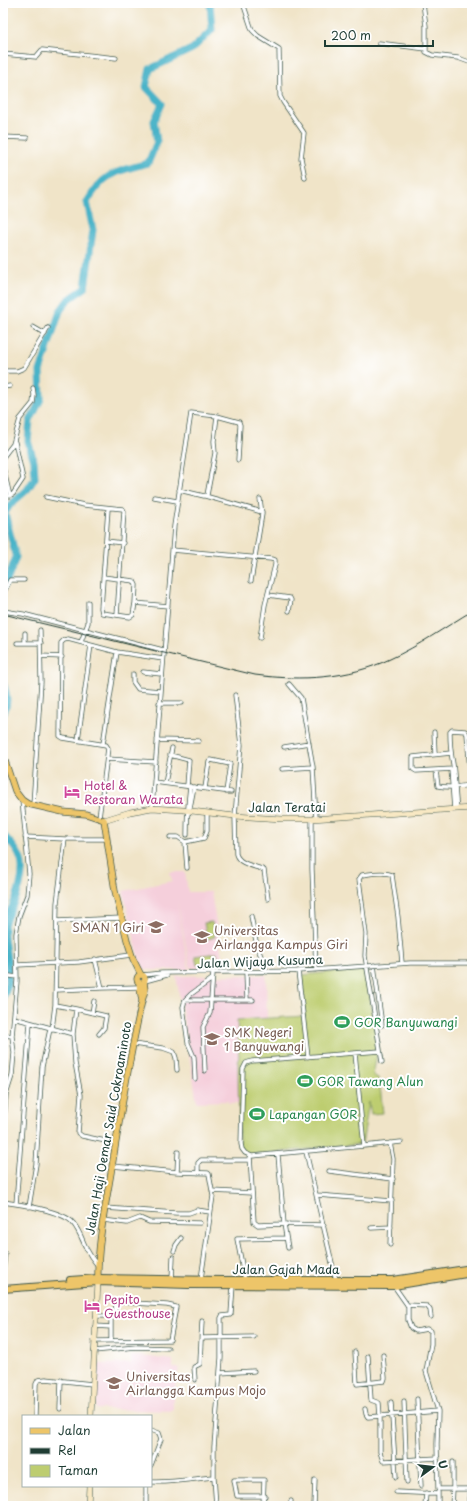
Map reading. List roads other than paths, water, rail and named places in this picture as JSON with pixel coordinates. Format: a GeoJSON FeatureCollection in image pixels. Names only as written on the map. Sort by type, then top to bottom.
{"type":"FeatureCollection","features":[{"type":"Feature","properties":{"kind":"highway","name":"Jalan Gajah Mada"},"geometry":{"type":"LineString","coordinates":[[98,1280],[172,1282],[201,1280],[214,1282],[245,1280],[337,1283],[401,1280],[472,1268]]}},
{"type":"Feature","properties":{"kind":"highway"},"geometry":{"type":"LineString","coordinates":[[3,1285],[30,1285],[98,1280],[109,1282],[214,1282],[233,1285],[337,1283],[394,1286],[472,1272]]}},
{"type":"Feature","properties":{"kind":"highway"},"geometry":{"type":"LineString","coordinates":[[3,1289],[30,1285]]}},
{"type":"Feature","properties":{"kind":"main road"},"geometry":{"type":"LineString","coordinates":[[3,755],[12,784],[22,800],[32,805],[101,819]]}},
{"type":"Feature","properties":{"kind":"main road","name":"Jalan Haji Oemar Said Cokroaminoto"},"geometry":{"type":"LineString","coordinates":[[98,1280],[103,1220],[115,1143],[142,1001],[141,980],[132,957],[115,891],[101,819]]}},
{"type":"Feature","properties":{"kind":"street"},"geometry":{"type":"LineString","coordinates":[[243,3],[252,30],[258,36],[279,49],[280,96],[304,133],[301,158],[305,178]]}},
{"type":"Feature","properties":{"kind":"street"},"geometry":{"type":"LineString","coordinates":[[423,3],[426,26],[426,49],[428,53],[432,55],[458,58],[472,63]]}},
{"type":"Feature","properties":{"kind":"street"},"geometry":{"type":"LineString","coordinates":[[379,43],[426,49]]}},
{"type":"Feature","properties":{"kind":"street"},"geometry":{"type":"LineString","coordinates":[[3,54],[36,57],[42,50],[116,58]]}},
{"type":"Feature","properties":{"kind":"street"},"geometry":{"type":"LineString","coordinates":[[3,137],[28,138]]}},
{"type":"Feature","properties":{"kind":"street"},"geometry":{"type":"LineString","coordinates":[[33,327],[45,334]]}},
{"type":"Feature","properties":{"kind":"street"},"geometry":{"type":"LineString","coordinates":[[3,370],[22,370],[48,328]]}},
{"type":"Feature","properties":{"kind":"street"},"geometry":{"type":"LineString","coordinates":[[3,387],[10,386]]}},
{"type":"Feature","properties":{"kind":"street"},"geometry":{"type":"LineString","coordinates":[[3,457],[14,441],[20,419],[27,413],[33,403],[33,388]]}},
{"type":"Feature","properties":{"kind":"street"},"geometry":{"type":"LineString","coordinates":[[152,808],[161,674],[172,550],[177,501],[191,414],[194,413],[217,416],[237,420],[240,423],[238,460]]}},
{"type":"Feature","properties":{"kind":"street"},"geometry":{"type":"LineString","coordinates":[[204,496],[208,493],[215,453],[214,441],[217,416]]}},
{"type":"Feature","properties":{"kind":"street"},"geometry":{"type":"LineString","coordinates":[[3,498],[10,496],[23,478],[14,441]]}},
{"type":"Feature","properties":{"kind":"street"},"geometry":{"type":"LineString","coordinates":[[3,467],[10,496]]}},
{"type":"Feature","properties":{"kind":"street"},"geometry":{"type":"LineString","coordinates":[[179,490],[262,512]]}},
{"type":"Feature","properties":{"kind":"street"},"geometry":{"type":"LineString","coordinates":[[46,497],[84,506],[123,509],[117,615]]}},
{"type":"Feature","properties":{"kind":"street"},"geometry":{"type":"LineString","coordinates":[[154,497],[177,501]]}},
{"type":"Feature","properties":{"kind":"street"},"geometry":{"type":"LineString","coordinates":[[251,580],[262,512],[260,499]]}},
{"type":"Feature","properties":{"kind":"street"},"geometry":{"type":"LineString","coordinates":[[103,577],[134,581],[136,585],[133,615],[103,614],[101,612],[103,577],[108,509]]}},
{"type":"Feature","properties":{"kind":"street"},"geometry":{"type":"LineString","coordinates":[[106,540],[122,543]]}},
{"type":"Feature","properties":{"kind":"street"},"geometry":{"type":"LineString","coordinates":[[172,550],[275,560],[260,638]]}},
{"type":"Feature","properties":{"kind":"street"},"geometry":{"type":"LineString","coordinates":[[3,594],[10,580],[24,580]]}},
{"type":"Feature","properties":{"kind":"street"},"geometry":{"type":"LineString","coordinates":[[268,595],[290,598],[289,611]]}},
{"type":"Feature","properties":{"kind":"street"},"geometry":{"type":"LineString","coordinates":[[81,642],[89,616],[88,602]]}},
{"type":"Feature","properties":{"kind":"street"},"geometry":{"type":"LineString","coordinates":[[135,603],[168,606]]}},
{"type":"Feature","properties":{"kind":"street"},"geometry":{"type":"LineString","coordinates":[[3,611],[22,614],[164,650]]}},
{"type":"Feature","properties":{"kind":"street"},"geometry":{"type":"LineString","coordinates":[[32,805],[40,696],[40,630]]}},
{"type":"Feature","properties":{"kind":"street"},"geometry":{"type":"LineString","coordinates":[[25,633],[25,643]]}},
{"type":"Feature","properties":{"kind":"street"},"geometry":{"type":"LineString","coordinates":[[101,819],[108,748],[103,744],[63,738],[60,736],[62,642],[68,639],[117,652],[163,659]]}},
{"type":"Feature","properties":{"kind":"street"},"geometry":{"type":"LineString","coordinates":[[17,643],[40,643]]}},
{"type":"Feature","properties":{"kind":"street"},"geometry":{"type":"LineString","coordinates":[[78,740],[91,645]]}},
{"type":"Feature","properties":{"kind":"street"},"geometry":{"type":"LineString","coordinates":[[103,744],[117,652]]}},
{"type":"Feature","properties":{"kind":"street"},"geometry":{"type":"LineString","coordinates":[[41,656],[62,657]]}},
{"type":"Feature","properties":{"kind":"street"},"geometry":{"type":"LineString","coordinates":[[142,672],[161,674]]}},
{"type":"Feature","properties":{"kind":"street"},"geometry":{"type":"LineString","coordinates":[[133,674],[134,682],[138,689],[160,691]]}},
{"type":"Feature","properties":{"kind":"street"},"geometry":{"type":"LineString","coordinates":[[289,684],[301,698],[313,767],[314,818],[312,869],[316,970]]}},
{"type":"Feature","properties":{"kind":"street"},"geometry":{"type":"LineString","coordinates":[[235,695],[241,745],[235,816],[237,857],[247,864],[264,870],[268,899]]}},
{"type":"Feature","properties":{"kind":"street"},"geometry":{"type":"LineString","coordinates":[[159,703],[182,703]]}},
{"type":"Feature","properties":{"kind":"street"},"geometry":{"type":"LineString","coordinates":[[436,771],[438,786],[453,786],[471,784],[467,734],[465,731],[452,730],[450,732],[453,786],[455,809]]}},
{"type":"Feature","properties":{"kind":"street"},"geometry":{"type":"LineString","coordinates":[[434,732],[435,754]]}},
{"type":"Feature","properties":{"kind":"street"},"geometry":{"type":"LineString","coordinates":[[157,740],[199,741]]}},
{"type":"Feature","properties":{"kind":"street"},"geometry":{"type":"LineString","coordinates":[[284,747],[309,743]]}},
{"type":"Feature","properties":{"kind":"street"},"geometry":{"type":"LineString","coordinates":[[165,783],[172,748]]}},
{"type":"Feature","properties":{"kind":"street"},"geometry":{"type":"LineString","coordinates":[[451,753],[415,756],[412,760],[414,771],[452,770]]}},
{"type":"Feature","properties":{"kind":"street"},"geometry":{"type":"LineString","coordinates":[[170,755],[189,760],[190,786],[187,835]]}},
{"type":"Feature","properties":{"kind":"street"},"geometry":{"type":"LineString","coordinates":[[106,759],[156,762]]}},
{"type":"Feature","properties":{"kind":"street"},"geometry":{"type":"LineString","coordinates":[[205,788],[210,762],[211,760],[218,761],[230,764],[226,792]]}},
{"type":"Feature","properties":{"kind":"street"},"geometry":{"type":"LineString","coordinates":[[282,769],[313,767]]}},
{"type":"Feature","properties":{"kind":"street"},"geometry":{"type":"LineString","coordinates":[[154,782],[231,792]]}},
{"type":"Feature","properties":{"kind":"street"},"geometry":{"type":"LineString","coordinates":[[3,1133],[6,1096],[12,1076],[14,1053],[12,1036],[17,965],[16,929],[29,886],[22,800]]}},
{"type":"Feature","properties":{"kind":"street","name":"Jalan Teratai"},"geometry":{"type":"LineString","coordinates":[[101,819],[152,808],[235,816],[314,818],[472,808]]}},
{"type":"Feature","properties":{"kind":"street"},"geometry":{"type":"LineString","coordinates":[[170,837],[178,837],[185,842],[202,839],[206,836],[207,831],[206,813]]}},
{"type":"Feature","properties":{"kind":"street"},"geometry":{"type":"LineString","coordinates":[[25,837],[106,839]]}},
{"type":"Feature","properties":{"kind":"street"},"geometry":{"type":"LineString","coordinates":[[29,1207],[36,1164],[42,1067],[56,1006],[57,921],[59,884],[65,839]]}},
{"type":"Feature","properties":{"kind":"street"},"geometry":{"type":"LineString","coordinates":[[185,842],[187,868]]}},
{"type":"Feature","properties":{"kind":"street"},"geometry":{"type":"LineString","coordinates":[[382,1062],[368,966],[365,956],[366,934],[359,879],[363,875],[385,873],[392,875],[398,917],[402,963]]}},
{"type":"Feature","properties":{"kind":"street"},"geometry":{"type":"LineString","coordinates":[[251,916],[257,946],[267,972]]}},
{"type":"Feature","properties":{"kind":"street"},"geometry":{"type":"LineString","coordinates":[[57,921],[122,918]]}},
{"type":"Feature","properties":{"kind":"street"},"geometry":{"type":"LineString","coordinates":[[17,965],[132,957]]}},
{"type":"Feature","properties":{"kind":"street"},"geometry":{"type":"LineString","coordinates":[[94,959],[102,988]]}},
{"type":"Feature","properties":{"kind":"street","name":"Jalan Wijaya Kusuma"},"geometry":{"type":"LineString","coordinates":[[141,980],[162,973],[267,972],[316,970],[402,963],[472,963]]}},
{"type":"Feature","properties":{"kind":"street"},"geometry":{"type":"LineString","coordinates":[[374,965],[382,1025]]}},
{"type":"Feature","properties":{"kind":"street"},"geometry":{"type":"LineString","coordinates":[[298,971],[308,1056]]}},
{"type":"Feature","properties":{"kind":"street"},"geometry":{"type":"LineString","coordinates":[[246,972],[247,1000]]}},
{"type":"Feature","properties":{"kind":"street"},"geometry":{"type":"LineString","coordinates":[[205,1071],[203,1028],[210,1013],[213,973]]}},
{"type":"Feature","properties":{"kind":"street"},"geometry":{"type":"LineString","coordinates":[[56,990],[102,988],[168,974]]}},
{"type":"Feature","properties":{"kind":"street"},"geometry":{"type":"LineString","coordinates":[[4,975],[15,977]]}},
{"type":"Feature","properties":{"kind":"street"},"geometry":{"type":"LineString","coordinates":[[195,1079],[194,1058],[188,1043],[183,1007],[185,1000],[212,979]]}},
{"type":"Feature","properties":{"kind":"street"},"geometry":{"type":"LineString","coordinates":[[185,1000],[253,1000]]}},
{"type":"Feature","properties":{"kind":"street"},"geometry":{"type":"LineString","coordinates":[[92,1013],[94,1001]]}},
{"type":"Feature","properties":{"kind":"street"},"geometry":{"type":"LineString","coordinates":[[56,1006],[106,1016],[104,1028],[99,1034]]}},
{"type":"Feature","properties":{"kind":"street"},"geometry":{"type":"LineString","coordinates":[[76,1009],[73,1034],[75,1063],[81,1095],[78,1133],[82,1136],[115,1143]]}},
{"type":"Feature","properties":{"kind":"street"},"geometry":{"type":"LineString","coordinates":[[14,1018],[73,1034]]}},
{"type":"Feature","properties":{"kind":"street"},"geometry":{"type":"LineString","coordinates":[[16,1204],[30,1023]]}},
{"type":"Feature","properties":{"kind":"street"},"geometry":{"type":"LineString","coordinates":[[3,1035],[12,1036]]}},
{"type":"Feature","properties":{"kind":"street"},"geometry":{"type":"LineString","coordinates":[[133,1044],[163,1048],[174,1052],[177,1070]]}},
{"type":"Feature","properties":{"kind":"street"},"geometry":{"type":"LineString","coordinates":[[324,1225],[255,1224],[250,1158],[242,1149],[241,1144],[244,1065],[252,1061],[380,1051]]}},
{"type":"Feature","properties":{"kind":"street"},"geometry":{"type":"LineString","coordinates":[[356,1053],[364,1146]]}},
{"type":"Feature","properties":{"kind":"street"},"geometry":{"type":"LineString","coordinates":[[198,1173],[198,1163],[201,1160],[250,1158],[401,1142]]}},
{"type":"Feature","properties":{"kind":"street"},"geometry":{"type":"LineString","coordinates":[[390,1143],[393,1156],[390,1245]]}},
{"type":"Feature","properties":{"kind":"street"},"geometry":{"type":"LineString","coordinates":[[177,1172],[178,1152]]}},
{"type":"Feature","properties":{"kind":"street"},"geometry":{"type":"LineString","coordinates":[[306,1152],[337,1283]]}},
{"type":"Feature","properties":{"kind":"street"},"geometry":{"type":"LineString","coordinates":[[278,1154],[284,1224],[288,1248]]}},
{"type":"Feature","properties":{"kind":"street"},"geometry":{"type":"LineString","coordinates":[[112,1166],[209,1174],[212,1191],[201,1280]]}},
{"type":"Feature","properties":{"kind":"street"},"geometry":{"type":"LineString","coordinates":[[329,1171],[393,1179]]}},
{"type":"Feature","properties":{"kind":"street"},"geometry":{"type":"LineString","coordinates":[[212,1191],[252,1193]]}},
{"type":"Feature","properties":{"kind":"street"},"geometry":{"type":"LineString","coordinates":[[317,1195],[392,1201]]}},
{"type":"Feature","properties":{"kind":"street"},"geometry":{"type":"LineString","coordinates":[[3,1202],[58,1214],[68,1218],[76,1227],[86,1249],[98,1266]]}},
{"type":"Feature","properties":{"kind":"street"},"geometry":{"type":"LineString","coordinates":[[105,1208],[176,1213],[189,1213],[197,1210],[210,1212]]}},
{"type":"Feature","properties":{"kind":"street"},"geometry":{"type":"LineString","coordinates":[[103,1220],[127,1223],[140,1218],[149,1222],[200,1223]]}},
{"type":"Feature","properties":{"kind":"street"},"geometry":{"type":"LineString","coordinates":[[371,1228],[391,1228]]}},
{"type":"Feature","properties":{"kind":"street"},"geometry":{"type":"LineString","coordinates":[[174,1251],[181,1238]]}},
{"type":"Feature","properties":{"kind":"street"},"geometry":{"type":"LineString","coordinates":[[245,1280],[237,1239],[286,1238]]}},
{"type":"Feature","properties":{"kind":"street"},"geometry":{"type":"LineString","coordinates":[[3,1250],[5,1254],[3,1272]]}},
{"type":"Feature","properties":{"kind":"street"},"geometry":{"type":"LineString","coordinates":[[172,1282],[173,1257]]}},
{"type":"Feature","properties":{"kind":"street"},"geometry":{"type":"LineString","coordinates":[[91,1415],[98,1280]]}},
{"type":"Feature","properties":{"kind":"street"},"geometry":{"type":"LineString","coordinates":[[216,1506],[214,1477],[220,1373],[221,1318],[222,1316],[232,1314],[233,1285]]}},
{"type":"Feature","properties":{"kind":"street"},"geometry":{"type":"LineString","coordinates":[[394,1286],[407,1305],[408,1322],[412,1329],[427,1329],[431,1331],[431,1344],[426,1371],[438,1411],[438,1506]]}},
{"type":"Feature","properties":{"kind":"street"},"geometry":{"type":"LineString","coordinates":[[94,1341],[170,1340],[176,1307],[171,1305],[119,1302],[116,1303],[115,1314],[111,1316],[96,1316]]}},
{"type":"Feature","properties":{"kind":"street"},"geometry":{"type":"LineString","coordinates":[[407,1305],[427,1306],[430,1310],[431,1317]]}},
{"type":"Feature","properties":{"kind":"street"},"geometry":{"type":"LineString","coordinates":[[111,1316],[111,1340]]}},
{"type":"Feature","properties":{"kind":"street"},"geometry":{"type":"LineString","coordinates":[[195,1380],[194,1367],[200,1363],[202,1321]]}},
{"type":"Feature","properties":{"kind":"street"},"geometry":{"type":"LineString","coordinates":[[95,1326],[111,1327]]}},
{"type":"Feature","properties":{"kind":"street"},"geometry":{"type":"LineString","coordinates":[[202,1338],[254,1338]]}},
{"type":"Feature","properties":{"kind":"street"},"geometry":{"type":"LineString","coordinates":[[94,1350],[136,1347],[168,1348]]}},
{"type":"Feature","properties":{"kind":"street"},"geometry":{"type":"LineString","coordinates":[[355,1352],[356,1384],[383,1382],[383,1355]]}},
{"type":"Feature","properties":{"kind":"street"},"geometry":{"type":"LineString","coordinates":[[368,1356],[370,1400],[379,1403],[381,1460],[394,1461],[438,1458]]}},
{"type":"Feature","properties":{"kind":"street"},"geometry":{"type":"LineString","coordinates":[[220,1373],[254,1371]]}},
{"type":"Feature","properties":{"kind":"street"},"geometry":{"type":"LineString","coordinates":[[35,1415],[36,1384],[38,1380],[62,1380],[92,1384]]}},
{"type":"Feature","properties":{"kind":"street"},"geometry":{"type":"LineString","coordinates":[[60,1409],[62,1380]]}},
{"type":"Feature","properties":{"kind":"street"},"geometry":{"type":"LineString","coordinates":[[417,1399],[421,1486]]}},
{"type":"Feature","properties":{"kind":"street"},"geometry":{"type":"LineString","coordinates":[[404,1401],[407,1482]]}},
{"type":"Feature","properties":{"kind":"street"},"geometry":{"type":"LineString","coordinates":[[390,1402],[396,1477]]}},
{"type":"Feature","properties":{"kind":"street"},"geometry":{"type":"LineString","coordinates":[[365,1409],[368,1417],[418,1414],[438,1411]]}},
{"type":"Feature","properties":{"kind":"street"},"geometry":{"type":"LineString","coordinates":[[152,1430],[160,1434],[161,1439],[152,1462]]}},
{"type":"Feature","properties":{"kind":"street"},"geometry":{"type":"LineString","coordinates":[[452,1506],[453,1462]]}},
{"type":"Feature","properties":{"kind":"street"},"geometry":{"type":"LineString","coordinates":[[152,1482],[180,1482],[188,1479],[214,1477]]}},
{"type":"Feature","properties":{"kind":"street"},"geometry":{"type":"LineString","coordinates":[[263,1506],[264,1496],[265,1483],[263,1480],[234,1480],[237,1496],[264,1496]]}},
{"type":"Feature","properties":{"kind":"street"},"geometry":{"type":"LineString","coordinates":[[314,1506],[315,1480]]}},
{"type":"Feature","properties":{"kind":"street"},"geometry":{"type":"LineString","coordinates":[[88,1506],[89,1487]]}},
{"type":"Feature","properties":{"kind":"street"},"geometry":{"type":"LineString","coordinates":[[146,1487],[146,1506]]}},
{"type":"Feature","properties":{"kind":"street"},"geometry":{"type":"LineString","coordinates":[[396,1492],[426,1493],[453,1489],[470,1489],[469,1506]]}},
{"type":"Feature","properties":{"kind":"street"},"geometry":{"type":"LineString","coordinates":[[425,1506],[426,1493]]}},
{"type":"Feature","properties":{"kind":"waterway"},"geometry":{"type":"LineString","coordinates":[[3,587],[7,581],[16,557],[5,513],[10,505],[27,490],[35,478],[34,461],[28,441],[30,421],[41,399],[40,371],[60,311],[68,300],[85,288],[93,230],[87,202],[100,184],[112,174],[148,163],[157,142],[154,121],[162,104],[146,87],[150,69],[192,49],[212,30],[210,3]]}},
{"type":"Feature","properties":{"kind":"waterway"},"geometry":{"type":"LineString","coordinates":[[3,683],[7,699],[3,714]]}},
{"type":"Feature","properties":{"kind":"waterway"},"geometry":{"type":"LineString","coordinates":[[3,835],[18,853],[22,866],[19,890],[4,925],[9,972],[7,989],[3,997]]}},
{"type":"Feature","properties":{"kind":"railway"},"geometry":{"type":"LineString","coordinates":[[3,614],[255,675],[307,678],[324,677],[358,671],[374,666],[411,648],[472,611]]}},
{"type":"Feature","properties":{"kind":"place","name":"Hotel & Restoran Warata"},"geometry":{"type":"Point","coordinates":[72,792]}},
{"type":"Feature","properties":{"kind":"place","name":"SMAN 1 Giri"},"geometry":{"type":"Point","coordinates":[156,927]}},
{"type":"Feature","properties":{"kind":"place","name":"Universitas Airlangga Kampus Giri"},"geometry":{"type":"Point","coordinates":[202,937]}},
{"type":"Feature","properties":{"kind":"place","name":"GOR Banyuwangi"},"geometry":{"type":"Point","coordinates":[342,1022]}},
{"type":"Feature","properties":{"kind":"place","name":"SMK Negeri 1 Banyuwangi"},"geometry":{"type":"Point","coordinates":[212,1039]}},
{"type":"Feature","properties":{"kind":"place","name":"GOR Tawang Alun"},"geometry":{"type":"Point","coordinates":[305,1081]}},
{"type":"Feature","properties":{"kind":"place","name":"Lapangan GOR"},"geometry":{"type":"Point","coordinates":[257,1114]}},
{"type":"Feature","properties":{"kind":"place","name":"Pepito Guesthouse"},"geometry":{"type":"Point","coordinates":[92,1306]}},
{"type":"Feature","properties":{"kind":"place","name":"Universitas Airlangga Kampus Mojo"},"geometry":{"type":"Point","coordinates":[114,1383]}}]}
